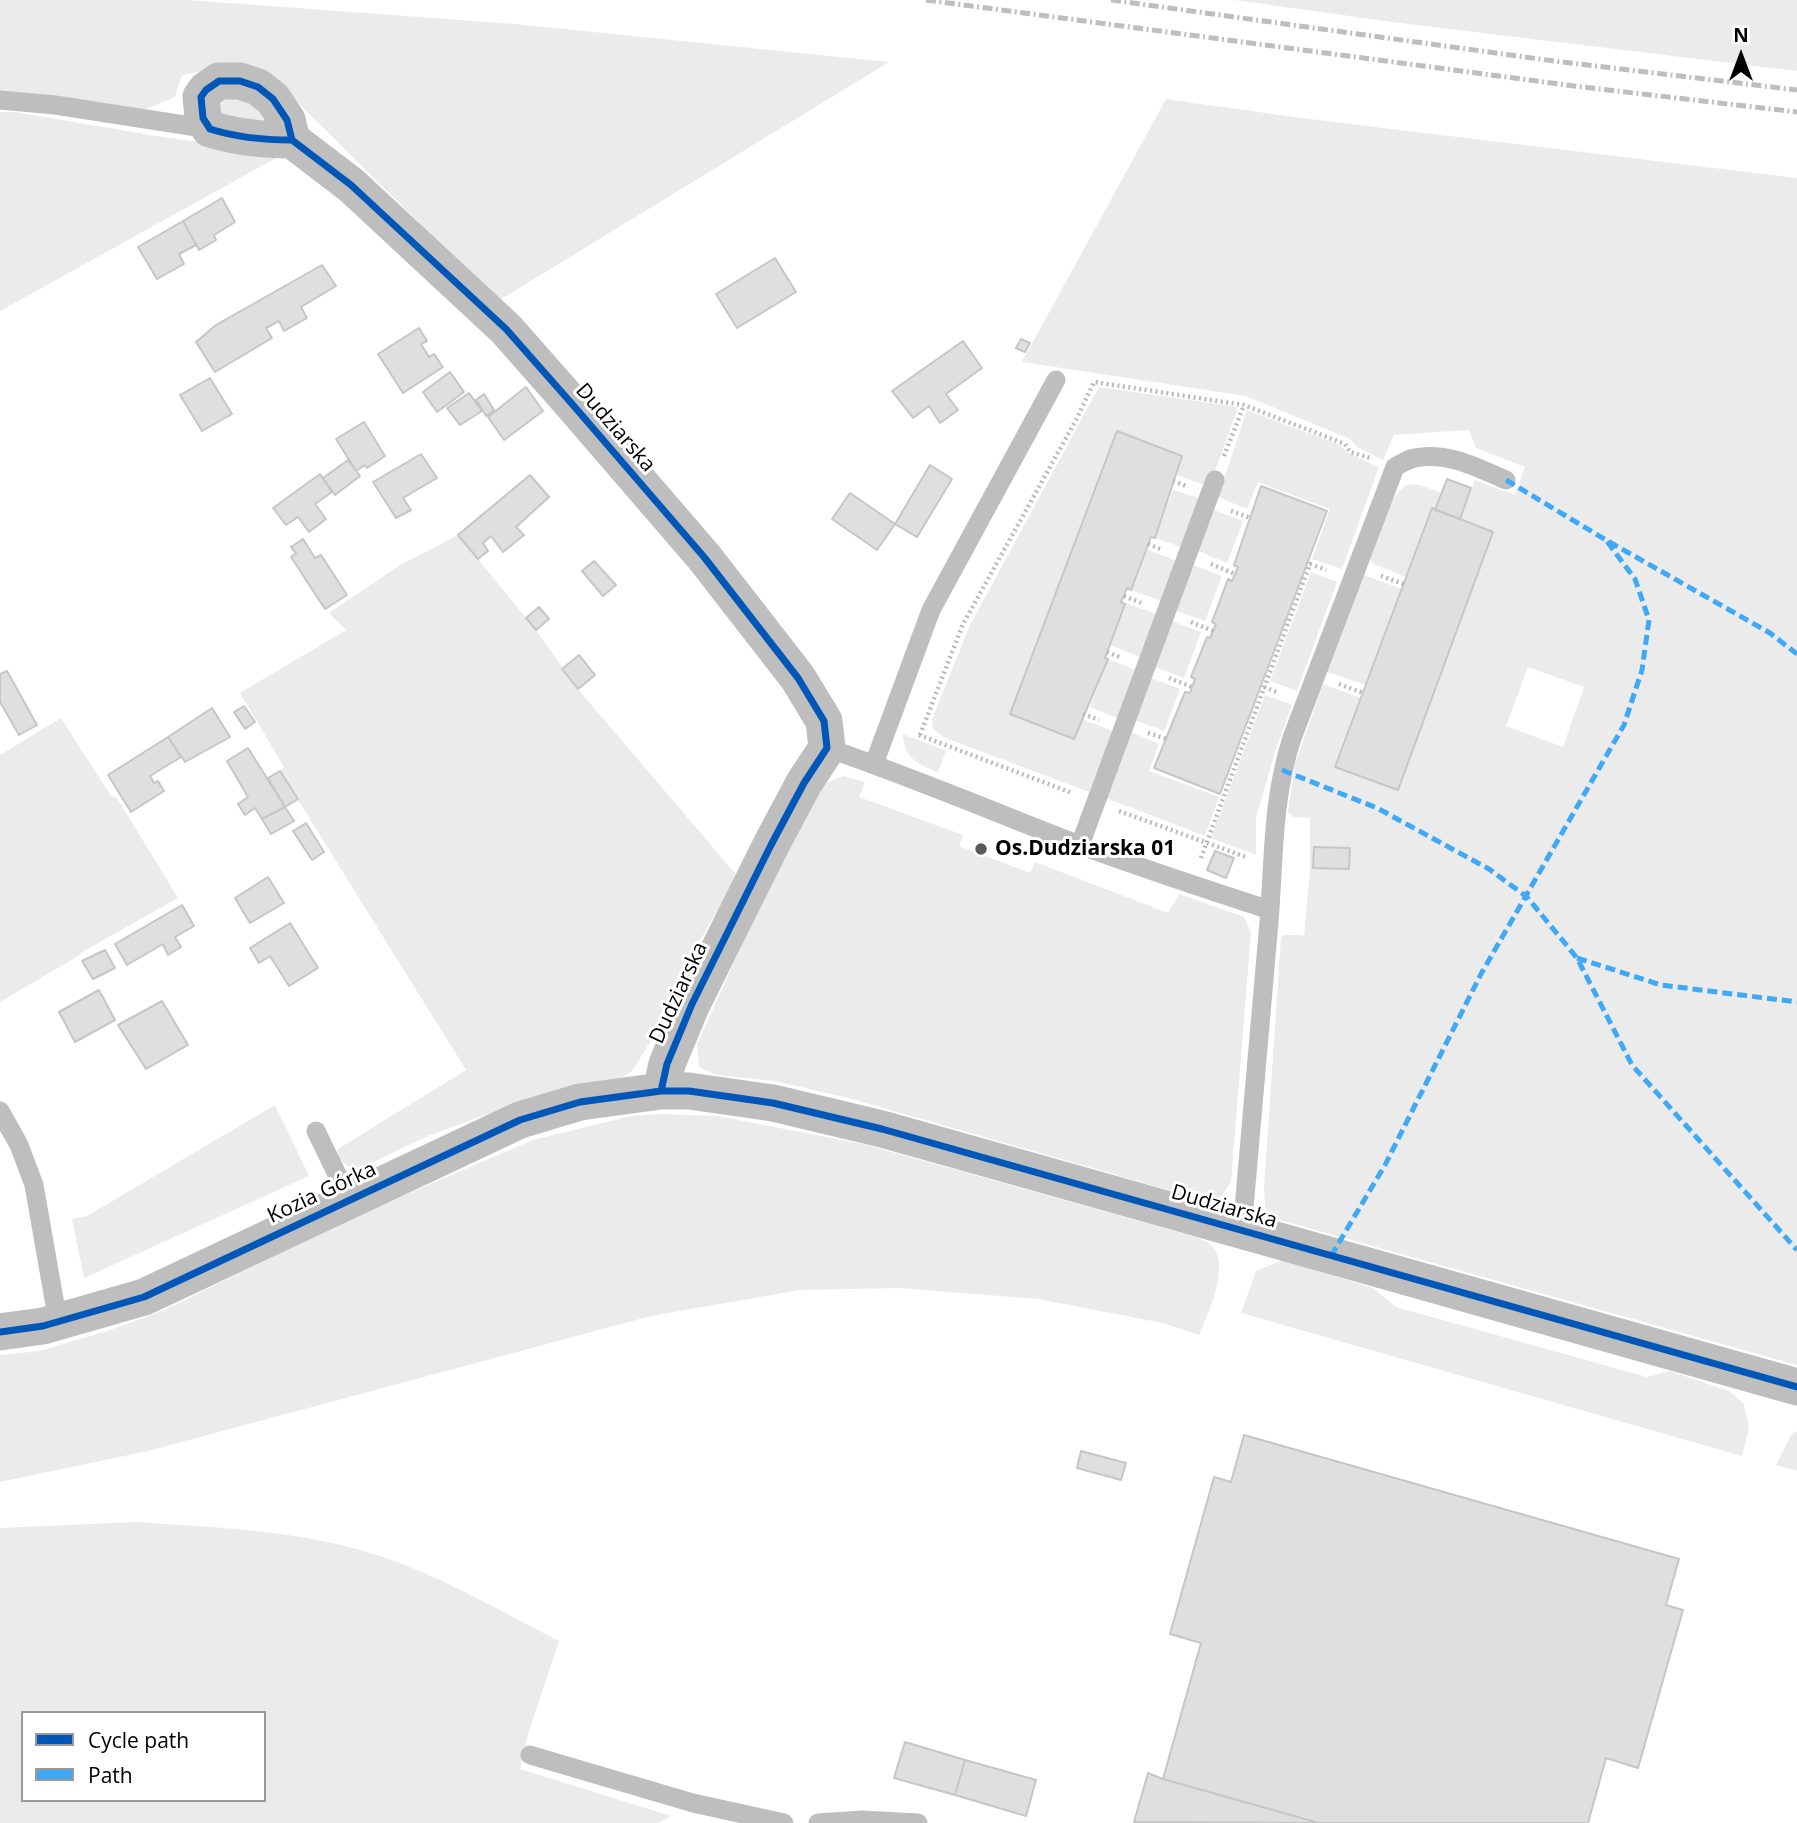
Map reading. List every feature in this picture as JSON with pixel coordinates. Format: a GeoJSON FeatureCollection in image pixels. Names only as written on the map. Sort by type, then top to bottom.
{"type":"FeatureCollection","features":[{"type":"Feature","properties":{"kind":"street","name":"Dudziarska"},"geometry":{"type":"LineString","coordinates":[[210,129],[203,118],[201,97],[219,81],[240,81],[258,87],[273,99],[287,120],[292,140],[351,186],[506,329],[704,557],[798,678],[824,721],[827,748],[791,808],[692,1004],[670,1054],[661,1091],[722,1095],[830,1116],[1797,1387]]}},
{"type":"Feature","properties":{"kind":"street"},"geometry":{"type":"LineString","coordinates":[[210,129],[273,140],[292,140]]}},
{"type":"Feature","properties":{"kind":"street","name":"Kozia Górka"},"geometry":{"type":"LineString","coordinates":[[0,1332],[43,1326],[144,1297],[520,1120],[580,1102],[661,1091]]}},
{"type":"Feature","properties":{"kind":"lane"},"geometry":{"type":"LineString","coordinates":[[0,100],[210,129]]}},
{"type":"Feature","properties":{"kind":"lane"},"geometry":{"type":"LineString","coordinates":[[874,764],[931,610],[1056,380]]}},
{"type":"Feature","properties":{"kind":"lane"},"geometry":{"type":"LineString","coordinates":[[1242,1231],[1270,910],[1275,815],[1282,770],[1395,467],[1415,458],[1444,457],[1464,461],[1506,480]]}},
{"type":"Feature","properties":{"kind":"lane"},"geometry":{"type":"LineString","coordinates":[[1080,845],[1216,480]]}},
{"type":"Feature","properties":{"kind":"lane"},"geometry":{"type":"LineString","coordinates":[[827,748],[1080,845],[1190,885],[1270,910]]}},
{"type":"Feature","properties":{"kind":"lane"},"geometry":{"type":"LineString","coordinates":[[0,1111],[19,1145],[34,1185],[58,1322]]}},
{"type":"Feature","properties":{"kind":"lane"},"geometry":{"type":"LineString","coordinates":[[316,1131],[349,1199]]}},
{"type":"Feature","properties":{"kind":"lane"},"geometry":{"type":"LineString","coordinates":[[530,1755],[693,1803],[784,1823]]}},
{"type":"Feature","properties":{"kind":"lane"},"geometry":{"type":"LineString","coordinates":[[818,1823],[918,1823]]}},
{"type":"Feature","properties":{"kind":"path"},"geometry":{"type":"LineString","coordinates":[[920,735],[963,624],[1094,383],[1244,405],[1345,444],[1350,452],[1395,467]]}},
{"type":"Feature","properties":{"kind":"path"},"geometry":{"type":"LineString","coordinates":[[1216,480],[1244,405]]}},
{"type":"Feature","properties":{"kind":"path"},"geometry":{"type":"LineString","coordinates":[[1190,885],[1310,564],[1353,580]]}},
{"type":"Feature","properties":{"kind":"shaded area"},"geometry":{"type":"Polygon","coordinates":[[[0,0],[188,0],[515,24],[889,62],[498,301],[269,74],[224,67],[182,75],[175,97],[142,111],[0,94],[0,0]]]}},
{"type":"Feature","properties":{"kind":"shaded area"},"geometry":{"type":"Polygon","coordinates":[[[1235,0],[1797,0],[1797,71],[1392,22],[1235,0]]]}},
{"type":"Feature","properties":{"kind":"shaded area"},"geometry":{"type":"Polygon","coordinates":[[[244,93],[275,123],[218,124],[217,96],[244,93]]]}},
{"type":"Feature","properties":{"kind":"shaded area"},"geometry":{"type":"Polygon","coordinates":[[[1166,99],[1797,178],[1797,1365],[1273,1218],[1265,1208],[1264,1188],[1281,938],[1284,935],[1304,937],[1310,870],[1310,818],[1294,817],[1288,812],[1295,764],[1323,684],[1361,698],[1335,767],[1398,790],[1493,532],[1460,519],[1475,480],[1515,495],[1525,467],[1476,448],[1469,430],[1394,435],[1383,460],[1357,447],[1350,439],[1246,396],[1022,362],[1166,99]],[[1528,667],[1506,726],[1563,747],[1584,687],[1528,667]]]}},
{"type":"Feature","properties":{"kind":"shaded area"},"geometry":{"type":"Polygon","coordinates":[[[0,112],[15,112],[162,137],[285,153],[0,311],[0,112]]]}},
{"type":"Feature","properties":{"kind":"shaded area"},"geometry":{"type":"Polygon","coordinates":[[[1099,387],[1238,407],[1212,480],[1204,485],[1175,474],[1118,431],[1074,739],[1082,719],[1113,731],[1089,792],[943,737],[933,729],[932,719],[969,627],[1099,387]]]}},
{"type":"Feature","properties":{"kind":"shaded area"},"geometry":{"type":"Polygon","coordinates":[[[1247,410],[1340,445],[1346,452],[1379,467],[1342,569],[1312,559],[1330,509],[1258,482],[1247,509],[1218,497],[1247,410]]]}},
{"type":"Feature","properties":{"kind":"shaded area"},"geometry":{"type":"Polygon","coordinates":[[[1410,484],[1442,493],[1406,577],[1370,560],[1380,528],[1395,495],[1410,484]]]}},
{"type":"Feature","properties":{"kind":"shaded area"},"geometry":{"type":"Polygon","coordinates":[[[1173,490],[1199,498],[1181,547],[1155,538],[1173,490]]]}},
{"type":"Feature","properties":{"kind":"shaded area"},"geometry":{"type":"Polygon","coordinates":[[[1214,510],[1243,521],[1227,563],[1198,551],[1214,510]]]}},
{"type":"Feature","properties":{"kind":"shaded area"},"geometry":{"type":"Polygon","coordinates":[[[458,535],[536,630],[578,689],[738,877],[699,942],[707,951],[632,1071],[616,1081],[502,1109],[428,1136],[354,1171],[338,1158],[338,1149],[466,1070],[280,771],[284,767],[240,693],[346,630],[329,613],[400,565],[458,535]]]}},
{"type":"Feature","properties":{"kind":"shaded area"},"geometry":{"type":"Polygon","coordinates":[[[1147,549],[1176,561],[1161,601],[1131,590],[1147,549]]]}},
{"type":"Feature","properties":{"kind":"shaded area"},"geometry":{"type":"Polygon","coordinates":[[[1193,565],[1222,576],[1205,621],[1176,611],[1193,565]]]}},
{"type":"Feature","properties":{"kind":"shaded area"},"geometry":{"type":"Polygon","coordinates":[[[1311,572],[1337,582],[1297,691],[1270,681],[1311,572]]]}},
{"type":"Feature","properties":{"kind":"shaded area"},"geometry":{"type":"Polygon","coordinates":[[[1364,575],[1402,589],[1366,685],[1327,672],[1364,575]]]}},
{"type":"Feature","properties":{"kind":"shaded area"},"geometry":{"type":"Polygon","coordinates":[[[1126,603],[1156,614],[1140,657],[1110,645],[1126,603]]]}},
{"type":"Feature","properties":{"kind":"shaded area"},"geometry":{"type":"Polygon","coordinates":[[[1172,621],[1201,632],[1184,678],[1155,667],[1172,621]]]}},
{"type":"Feature","properties":{"kind":"shaded area"},"geometry":{"type":"Polygon","coordinates":[[[1108,659],[1135,670],[1117,718],[1090,707],[1108,659]]]}},
{"type":"Feature","properties":{"kind":"shaded area"},"geometry":{"type":"Polygon","coordinates":[[[1151,678],[1180,689],[1164,731],[1135,720],[1151,678]]]}},
{"type":"Feature","properties":{"kind":"shaded area"},"geometry":{"type":"Polygon","coordinates":[[[1265,695],[1292,705],[1256,818],[1256,855],[1211,838],[1265,695]]]}},
{"type":"Feature","properties":{"kind":"shaded area"},"geometry":{"type":"Polygon","coordinates":[[[61,718],[111,796],[117,798],[178,898],[0,1002],[0,755],[61,718]]]}},
{"type":"Feature","properties":{"kind":"shaded area"},"geometry":{"type":"Polygon","coordinates":[[[1131,732],[1159,744],[1149,771],[1219,797],[1205,836],[1106,798],[1131,732]]]}},
{"type":"Feature","properties":{"kind":"shaded area"},"geometry":{"type":"Polygon","coordinates":[[[903,734],[946,751],[938,772],[913,759],[906,749],[903,734]]]}},
{"type":"Feature","properties":{"kind":"shaded area"},"geometry":{"type":"Polygon","coordinates":[[[843,776],[865,782],[859,797],[963,835],[959,846],[1030,873],[1035,862],[1168,913],[1179,894],[1244,917],[1251,932],[1231,1182],[1222,1196],[1207,1201],[852,1099],[775,1081],[716,1075],[699,1067],[697,1044],[808,800],[826,783],[843,776]]]}},
{"type":"Feature","properties":{"kind":"shaded area"},"geometry":{"type":"Polygon","coordinates":[[[275,1105],[309,1176],[84,1278],[72,1219],[87,1216],[275,1105]]]}},
{"type":"Feature","properties":{"kind":"shaded area"},"geometry":{"type":"Polygon","coordinates":[[[631,1116],[718,1116],[867,1145],[1199,1238],[1212,1246],[1218,1256],[1216,1291],[1199,1335],[1163,1323],[1038,1299],[899,1288],[800,1290],[651,1316],[148,1451],[0,1482],[0,1355],[40,1351],[162,1311],[363,1213],[533,1140],[631,1116]]]}},
{"type":"Feature","properties":{"kind":"shaded area"},"geometry":{"type":"Polygon","coordinates":[[[1283,1260],[1373,1288],[1396,1307],[1647,1377],[1670,1371],[1729,1391],[1744,1404],[1749,1428],[1742,1456],[1241,1313],[1256,1271],[1283,1260]]]}},
{"type":"Feature","properties":{"kind":"shaded area"},"geometry":{"type":"Polygon","coordinates":[[[1797,1431],[1797,1471],[1776,1465],[1791,1435],[1797,1431]]]}},
{"type":"Feature","properties":{"kind":"shaded area"},"geometry":{"type":"Polygon","coordinates":[[[135,1522],[272,1533],[373,1554],[464,1591],[559,1641],[528,1734],[520,1769],[671,1816],[658,1823],[0,1823],[0,1528],[135,1522]]]}},
{"type":"Feature","properties":{"kind":"building"},"geometry":{"type":"Polygon","coordinates":[[[222,198],[235,222],[214,235],[216,240],[199,250],[183,221],[222,198]]]}},
{"type":"Feature","properties":{"kind":"building"},"geometry":{"type":"Polygon","coordinates":[[[183,221],[196,245],[179,254],[184,264],[157,279],[138,247],[183,221]]]}},
{"type":"Feature","properties":{"kind":"building"},"geometry":{"type":"Polygon","coordinates":[[[775,258],[796,292],[737,328],[716,294],[775,258]]]}},
{"type":"Feature","properties":{"kind":"building"},"geometry":{"type":"Polygon","coordinates":[[[322,265],[336,286],[301,307],[307,318],[284,331],[279,321],[266,328],[272,338],[215,372],[196,342],[216,325],[322,265]]]}},
{"type":"Feature","properties":{"kind":"building"},"geometry":{"type":"Polygon","coordinates":[[[419,328],[427,341],[421,344],[429,357],[434,354],[443,367],[403,393],[378,354],[419,328]]]}},
{"type":"Feature","properties":{"kind":"building"},"geometry":{"type":"Polygon","coordinates":[[[1021,339],[1030,343],[1025,352],[1016,348],[1021,339]]]}},
{"type":"Feature","properties":{"kind":"building"},"geometry":{"type":"Polygon","coordinates":[[[963,341],[982,368],[946,394],[958,410],[940,423],[929,406],[913,418],[892,391],[963,341]]]}},
{"type":"Feature","properties":{"kind":"building"},"geometry":{"type":"Polygon","coordinates":[[[450,372],[464,392],[437,412],[423,392],[450,372]]]}},
{"type":"Feature","properties":{"kind":"building"},"geometry":{"type":"Polygon","coordinates":[[[210,378],[232,414],[202,431],[180,395],[210,378]]]}},
{"type":"Feature","properties":{"kind":"building"},"geometry":{"type":"Polygon","coordinates":[[[526,387],[543,411],[504,440],[488,417],[526,387]]]}},
{"type":"Feature","properties":{"kind":"building"},"geometry":{"type":"Polygon","coordinates":[[[469,393],[482,411],[460,425],[447,408],[469,393]]]}},
{"type":"Feature","properties":{"kind":"building"},"geometry":{"type":"Polygon","coordinates":[[[484,394],[494,410],[486,416],[476,400],[484,394]]]}},
{"type":"Feature","properties":{"kind":"building"},"geometry":{"type":"Polygon","coordinates":[[[364,422],[385,456],[367,468],[365,465],[356,471],[336,439],[364,422]]]}},
{"type":"Feature","properties":{"kind":"building"},"geometry":{"type":"Polygon","coordinates":[[[1117,431],[1182,456],[1155,538],[1151,537],[1131,590],[1127,588],[1121,602],[1125,604],[1105,658],[1108,659],[1074,739],[1010,714],[1117,431]]]}},
{"type":"Feature","properties":{"kind":"building"},"geometry":{"type":"Polygon","coordinates":[[[421,454],[437,478],[403,498],[411,510],[396,518],[373,482],[421,454]]]}},
{"type":"Feature","properties":{"kind":"building"},"geometry":{"type":"Polygon","coordinates":[[[348,460],[360,476],[335,495],[323,478],[348,460]]]}},
{"type":"Feature","properties":{"kind":"building"},"geometry":{"type":"Polygon","coordinates":[[[930,465],[952,479],[917,537],[895,524],[930,465]]]}},
{"type":"Feature","properties":{"kind":"building"},"geometry":{"type":"Polygon","coordinates":[[[320,474],[332,492],[315,504],[326,519],[309,532],[298,517],[286,525],[273,508],[320,474]]]}},
{"type":"Feature","properties":{"kind":"building"},"geometry":{"type":"Polygon","coordinates":[[[530,475],[549,497],[516,527],[524,535],[503,552],[491,536],[483,543],[488,551],[478,559],[458,535],[530,475]]]}},
{"type":"Feature","properties":{"kind":"building"},"geometry":{"type":"Polygon","coordinates":[[[1447,479],[1471,488],[1460,519],[1435,510],[1447,479]]]}},
{"type":"Feature","properties":{"kind":"building"},"geometry":{"type":"Polygon","coordinates":[[[1261,486],[1327,511],[1220,794],[1154,768],[1185,692],[1190,693],[1195,679],[1191,677],[1207,637],[1210,638],[1216,624],[1212,622],[1228,579],[1232,581],[1238,567],[1234,565],[1261,486]]]}},
{"type":"Feature","properties":{"kind":"building"},"geometry":{"type":"Polygon","coordinates":[[[850,493],[895,524],[877,550],[832,519],[850,493]]]}},
{"type":"Feature","properties":{"kind":"building"},"geometry":{"type":"Polygon","coordinates":[[[1432,508],[1493,532],[1398,790],[1335,767],[1432,508]]]}},
{"type":"Feature","properties":{"kind":"building"},"geometry":{"type":"Polygon","coordinates":[[[303,539],[315,558],[321,555],[347,595],[325,609],[291,557],[296,553],[291,547],[303,539]]]}},
{"type":"Feature","properties":{"kind":"building"},"geometry":{"type":"Polygon","coordinates":[[[594,561],[616,585],[603,596],[582,571],[594,561]]]}},
{"type":"Feature","properties":{"kind":"building"},"geometry":{"type":"Polygon","coordinates":[[[539,607],[549,619],[536,630],[526,618],[539,607]]]}},
{"type":"Feature","properties":{"kind":"building"},"geometry":{"type":"Polygon","coordinates":[[[579,655],[595,675],[578,689],[562,669],[579,655]]]}},
{"type":"Feature","properties":{"kind":"building"},"geometry":{"type":"Polygon","coordinates":[[[7,671],[37,725],[19,735],[0,702],[0,674],[7,671]]]}},
{"type":"Feature","properties":{"kind":"building"},"geometry":{"type":"Polygon","coordinates":[[[244,706],[255,722],[245,729],[234,712],[244,706]]]}},
{"type":"Feature","properties":{"kind":"building"},"geometry":{"type":"Polygon","coordinates":[[[212,708],[230,737],[185,762],[168,737],[212,708]]]}},
{"type":"Feature","properties":{"kind":"building"},"geometry":{"type":"Polygon","coordinates":[[[168,737],[181,757],[150,776],[154,783],[158,781],[164,791],[131,812],[108,775],[168,737]]]}},
{"type":"Feature","properties":{"kind":"building"},"geometry":{"type":"Polygon","coordinates":[[[248,748],[285,807],[262,819],[255,808],[245,815],[238,804],[248,797],[227,761],[248,748]]]}},
{"type":"Feature","properties":{"kind":"building"},"geometry":{"type":"Polygon","coordinates":[[[280,771],[298,799],[285,807],[268,778],[280,771]]]}},
{"type":"Feature","properties":{"kind":"building"},"geometry":{"type":"Polygon","coordinates":[[[285,807],[294,821],[271,834],[262,819],[285,807]]]}},
{"type":"Feature","properties":{"kind":"building"},"geometry":{"type":"Polygon","coordinates":[[[306,823],[324,852],[312,860],[293,831],[306,823]]]}},
{"type":"Feature","properties":{"kind":"building"},"geometry":{"type":"Polygon","coordinates":[[[1314,847],[1350,848],[1349,869],[1313,868],[1314,847]]]}},
{"type":"Feature","properties":{"kind":"building"},"geometry":{"type":"Polygon","coordinates":[[[1215,851],[1234,858],[1226,878],[1207,870],[1215,851]]]}},
{"type":"Feature","properties":{"kind":"building"},"geometry":{"type":"Polygon","coordinates":[[[268,877],[284,903],[250,923],[235,898],[268,877]]]}},
{"type":"Feature","properties":{"kind":"building"},"geometry":{"type":"Polygon","coordinates":[[[182,905],[194,926],[175,937],[181,947],[168,955],[163,944],[127,965],[115,944],[182,905]]]}},
{"type":"Feature","properties":{"kind":"building"},"geometry":{"type":"Polygon","coordinates":[[[290,923],[318,968],[289,986],[270,956],[259,963],[250,948],[290,923]]]}},
{"type":"Feature","properties":{"kind":"building"},"geometry":{"type":"Polygon","coordinates":[[[105,950],[115,968],[93,979],[82,961],[105,950]]]}},
{"type":"Feature","properties":{"kind":"building"},"geometry":{"type":"Polygon","coordinates":[[[99,990],[115,1020],[75,1042],[59,1012],[99,990]]]}},
{"type":"Feature","properties":{"kind":"building"},"geometry":{"type":"Polygon","coordinates":[[[162,1001],[188,1045],[146,1069],[118,1025],[162,1001]]]}},
{"type":"Feature","properties":{"kind":"building"},"geometry":{"type":"Polygon","coordinates":[[[1244,1435],[1679,1559],[1666,1605],[1683,1610],[1638,1768],[1606,1758],[1588,1823],[1319,1823],[1163,1779],[1201,1643],[1170,1634],[1214,1477],[1231,1482],[1244,1435]]]}},
{"type":"Feature","properties":{"kind":"building"},"geometry":{"type":"Polygon","coordinates":[[[1081,1451],[1126,1463],[1121,1480],[1077,1468],[1081,1451]]]}},
{"type":"Feature","properties":{"kind":"building"},"geometry":{"type":"Polygon","coordinates":[[[905,1742],[965,1760],[955,1795],[894,1778],[905,1742]]]}},
{"type":"Feature","properties":{"kind":"building"},"geometry":{"type":"Polygon","coordinates":[[[965,1760],[1036,1780],[1026,1816],[955,1795],[965,1760]]]}},
{"type":"Feature","properties":{"kind":"building"},"geometry":{"type":"Polygon","coordinates":[[[1148,1773],[1163,1779],[1319,1823],[1134,1822],[1148,1773]]]}},
{"type":"Feature","properties":{"kind":"railway"},"geometry":{"type":"LineString","coordinates":[[926,0],[1574,86],[1797,112]]}},
{"type":"Feature","properties":{"kind":"railway"},"geometry":{"type":"LineString","coordinates":[[1111,0],[1554,61],[1797,90]]}},
{"type":"Feature","properties":{"kind":"marked path"},"geometry":{"type":"LineString","coordinates":[[1506,480],[1770,633],[1797,654]]}},
{"type":"Feature","properties":{"kind":"marked path"},"geometry":{"type":"LineString","coordinates":[[1331,1256],[1385,1165],[1481,974],[1624,725],[1642,670],[1649,620],[1635,579],[1606,540]]}},
{"type":"Feature","properties":{"kind":"marked path"},"geometry":{"type":"LineString","coordinates":[[1282,770],[1377,808],[1489,869],[1527,897],[1577,958],[1632,1065],[1797,1250]]}},
{"type":"Feature","properties":{"kind":"marked path"},"geometry":{"type":"LineString","coordinates":[[1577,958],[1661,985],[1797,1002]]}},
{"type":"Feature","properties":{"kind":"cycle path"},"geometry":{"type":"LineString","coordinates":[[292,140],[250,138],[210,129],[203,118],[201,97],[219,81],[240,81],[258,87],[273,99],[287,120],[292,140],[351,185],[506,329],[704,557],[798,678],[824,721],[827,748],[804,783],[771,845],[692,1004],[667,1064],[661,1091]]}},
{"type":"Feature","properties":{"kind":"cycle path"},"geometry":{"type":"LineString","coordinates":[[0,1332],[43,1326],[144,1297],[520,1120],[580,1102],[661,1091],[689,1091],[773,1103],[882,1129],[1797,1387]]}},
{"type":"Feature","properties":{"kind":"place","name":"Os.Dudziarska 01"},"geometry":{"type":"Point","coordinates":[981,849]}}]}
